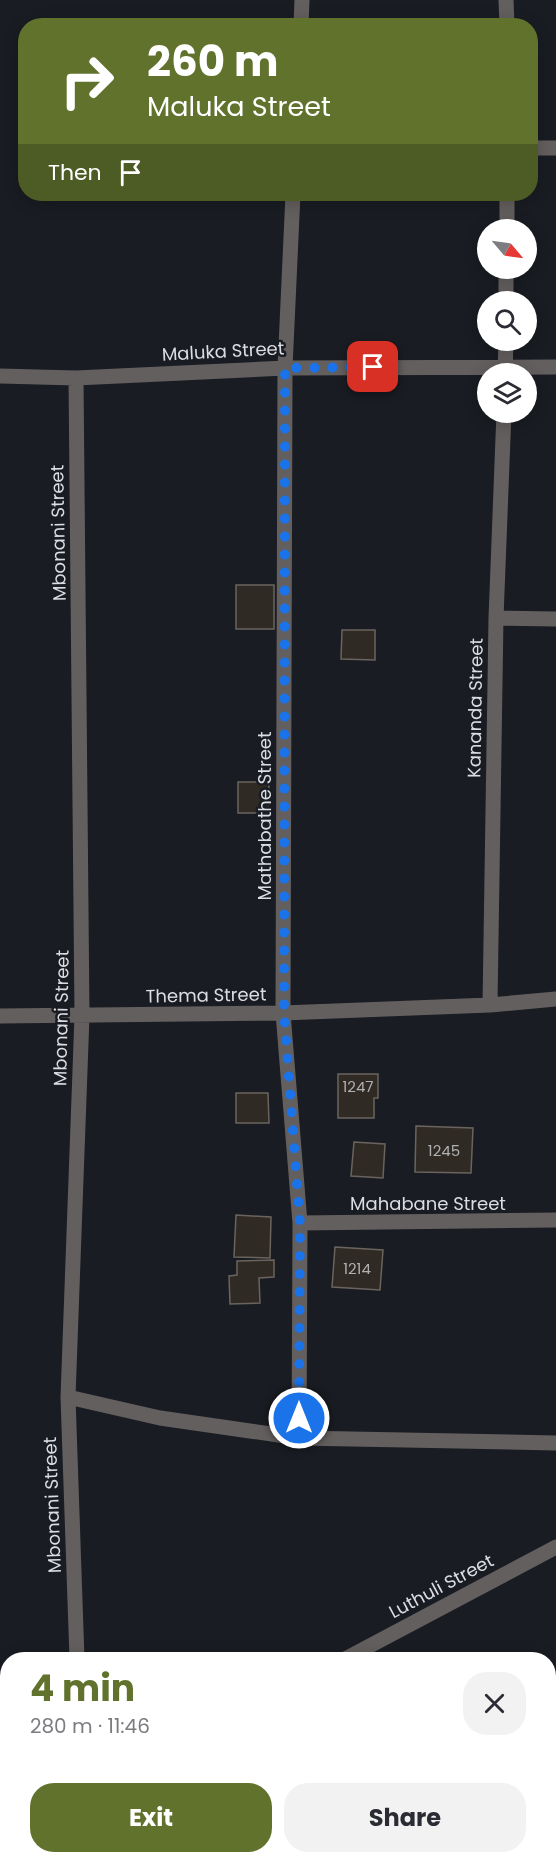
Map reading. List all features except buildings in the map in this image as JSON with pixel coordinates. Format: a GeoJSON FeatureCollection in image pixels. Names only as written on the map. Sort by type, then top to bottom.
{"type":"FeatureCollection","features":[{"type":"Feature","properties":{"kind":"street"},"geometry":{"type":"LineString","coordinates":[[301,18],[302,0]]}},
{"type":"Feature","properties":{"kind":"street"},"geometry":{"type":"LineString","coordinates":[[506,0],[507,18]]}},
{"type":"Feature","properties":{"kind":"street"},"geometry":{"type":"LineString","coordinates":[[538,148],[556,148]]}},
{"type":"Feature","properties":{"kind":"street","name":"Mathabathe Street"},"geometry":{"type":"LineString","coordinates":[[293,201],[285,368],[284,1013],[300,1223],[298,1438]]}},
{"type":"Feature","properties":{"kind":"street"},"geometry":{"type":"LineString","coordinates":[[507,201],[507,219]]}},
{"type":"Feature","properties":{"kind":"street","name":"Maluka Street"},"geometry":{"type":"LineString","coordinates":[[537,368],[556,367]]}},
{"type":"Feature","properties":{"kind":"street","name":"Maluka Street"},"geometry":{"type":"LineString","coordinates":[[0,376],[76,378],[285,368],[477,370]]}},
{"type":"Feature","properties":{"kind":"street","name":"Mbonani Street"},"geometry":{"type":"LineString","coordinates":[[76,378],[82,1016],[68,1397],[77,1652]]}},
{"type":"Feature","properties":{"kind":"street","name":"Kananda Street"},"geometry":{"type":"LineString","coordinates":[[490,1005],[496,618],[504,423]]}},
{"type":"Feature","properties":{"kind":"street"},"geometry":{"type":"LineString","coordinates":[[496,618],[556,619]]}},
{"type":"Feature","properties":{"kind":"street","name":"Thema Street"},"geometry":{"type":"LineString","coordinates":[[0,1017],[284,1013],[490,1005],[556,999]]}},
{"type":"Feature","properties":{"kind":"street","name":"Mahabane Street"},"geometry":{"type":"LineString","coordinates":[[300,1223],[556,1220]]}},
{"type":"Feature","properties":{"kind":"street"},"geometry":{"type":"LineString","coordinates":[[68,1397],[160,1418],[298,1438],[556,1443]]}},
{"type":"Feature","properties":{"kind":"street","name":"Luthuli Street"},"geometry":{"type":"LineString","coordinates":[[358,1652],[556,1548]]}},
{"type":"Feature","properties":{"kind":"route"},"geometry":{"type":"LineString","coordinates":[[299,1418],[300,1223],[284,1013],[285,368],[373,367]]}}]}
